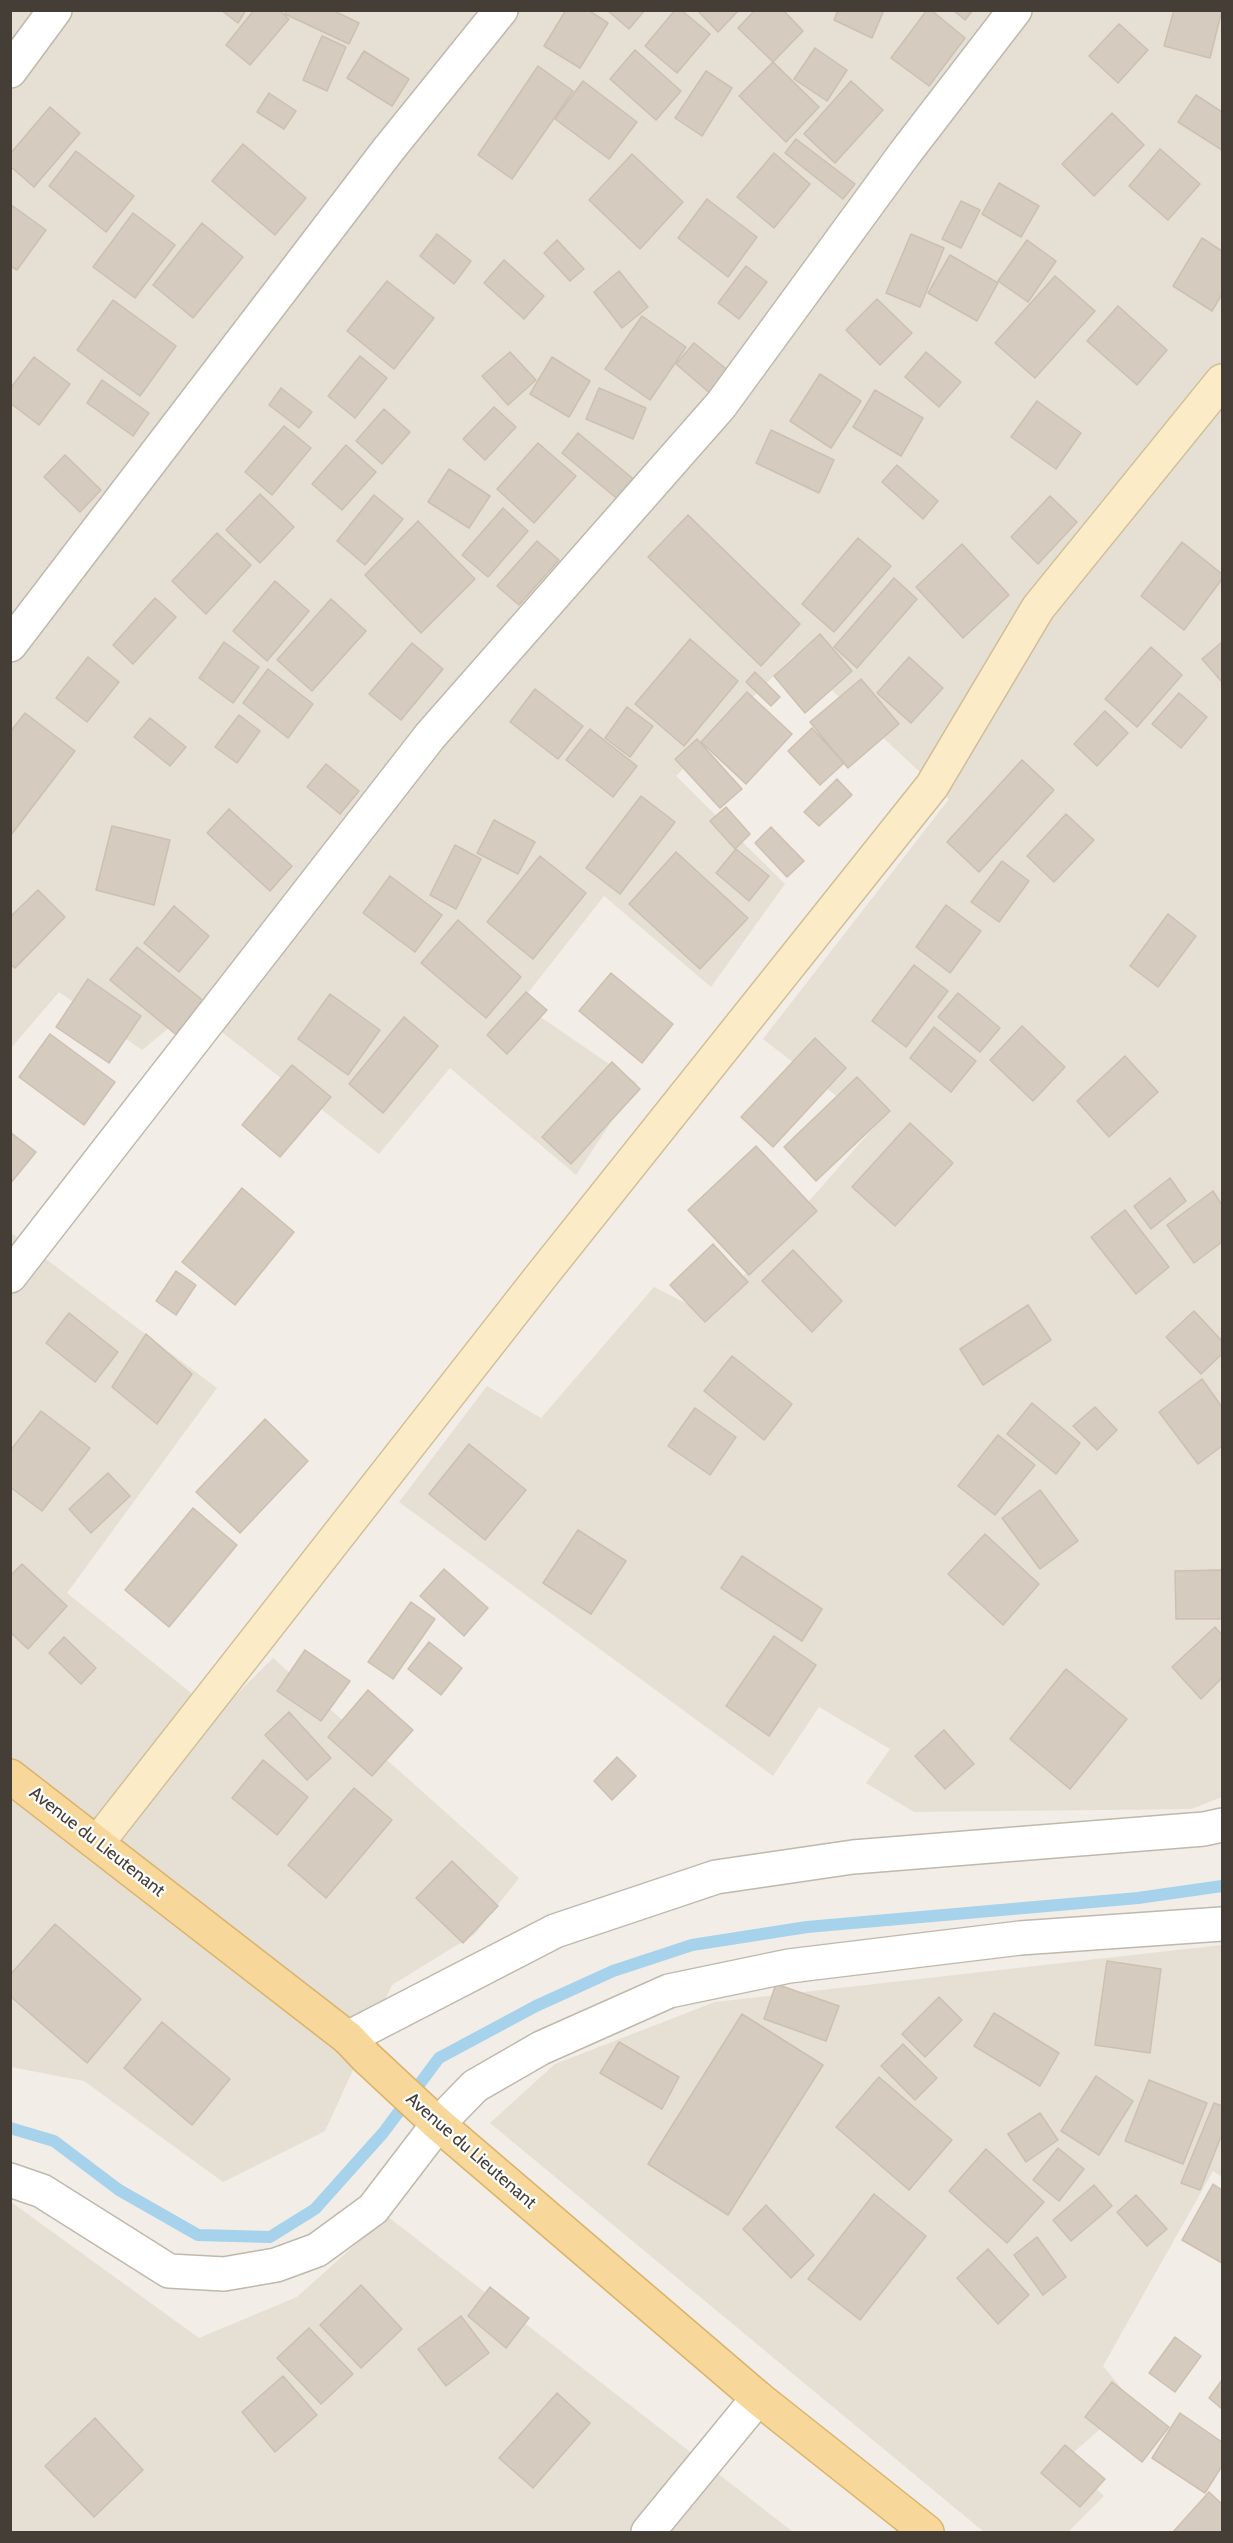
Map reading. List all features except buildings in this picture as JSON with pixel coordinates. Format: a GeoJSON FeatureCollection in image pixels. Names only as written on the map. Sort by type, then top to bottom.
{"type":"FeatureCollection","features":[{"type":"Feature","properties":{"kind":"main road","name":"Avenue du Lieutenant"},"geometry":{"type":"LineString","coordinates":[[10,1776],[98,1842],[358,2048],[438,2124],[758,2398],[927,2532]]}},
{"type":"Feature","properties":{"kind":"street"},"geometry":{"type":"LineString","coordinates":[[10,71],[55,10]]}},
{"type":"Feature","properties":{"kind":"street"},"geometry":{"type":"LineString","coordinates":[[10,645],[388,150],[501,10]]}},
{"type":"Feature","properties":{"kind":"street"},"geometry":{"type":"LineString","coordinates":[[10,1276],[430,736],[721,405],[905,153],[1015,10]]}},
{"type":"Feature","properties":{"kind":"street"},"geometry":{"type":"LineString","coordinates":[[98,1842],[542,1275],[932,786],[1038,608],[1222,381]]}},
{"type":"Feature","properties":{"kind":"street"},"geometry":{"type":"LineString","coordinates":[[358,2048],[555,1931],[716,1877],[853,1857],[1204,1829],[1222,1825]]}},
{"type":"Feature","properties":{"kind":"street"},"geometry":{"type":"LineString","coordinates":[[10,2180],[42,2191],[169,2271],[224,2274],[276,2265],[317,2250],[373,2209],[438,2124],[476,2086],[541,2048],[669,1991],[789,1966],[1008,1939],[1222,1924]]}},
{"type":"Feature","properties":{"kind":"street"},"geometry":{"type":"LineString","coordinates":[[648,2532],[758,2398]]}},
{"type":"Feature","properties":{"kind":"shaded area"},"geometry":{"type":"Polygon","coordinates":[[[11,11],[1222,11],[1222,1797],[1191,1809],[914,1812],[866,1783],[890,1749],[819,1707],[773,1776],[399,1502],[487,1386],[541,1418],[654,1287],[709,1315],[875,1126],[763,1039],[949,799],[794,655],[676,776],[785,884],[711,987],[604,896],[520,1003],[637,1083],[576,1175],[450,1068],[379,1154],[192,1009],[142,1050],[59,992],[11,1048],[11,11]]]}},
{"type":"Feature","properties":{"kind":"shaded area"},"geometry":{"type":"Polygon","coordinates":[[[10,1232],[217,1388],[67,1593],[217,1714],[273,1658],[519,1878],[475,1934],[392,1985],[325,2131],[223,2182],[84,2081],[11,2067],[10,1232]]]}},
{"type":"Feature","properties":{"kind":"shaded area"},"geometry":{"type":"Polygon","coordinates":[[[1222,1945],[1222,2177],[1213,2171],[1103,2366],[1132,2401],[1066,2459],[1104,2496],[1068,2532],[984,2532],[490,2123],[555,2064],[715,2002],[1222,1945]]]}},
{"type":"Feature","properties":{"kind":"shaded area"},"geometry":{"type":"Polygon","coordinates":[[[11,2202],[199,2338],[297,2297],[387,2216],[793,2532],[11,2532],[11,2202]]]}},
{"type":"Feature","properties":{"kind":"waterway"},"geometry":{"type":"LineString","coordinates":[[10,2128],[54,2141],[119,2190],[198,2235],[270,2237],[315,2209],[383,2133],[439,2058],[536,2006],[613,1971],[692,1945],[807,1927],[1138,1898],[1222,1886]]}}]}
